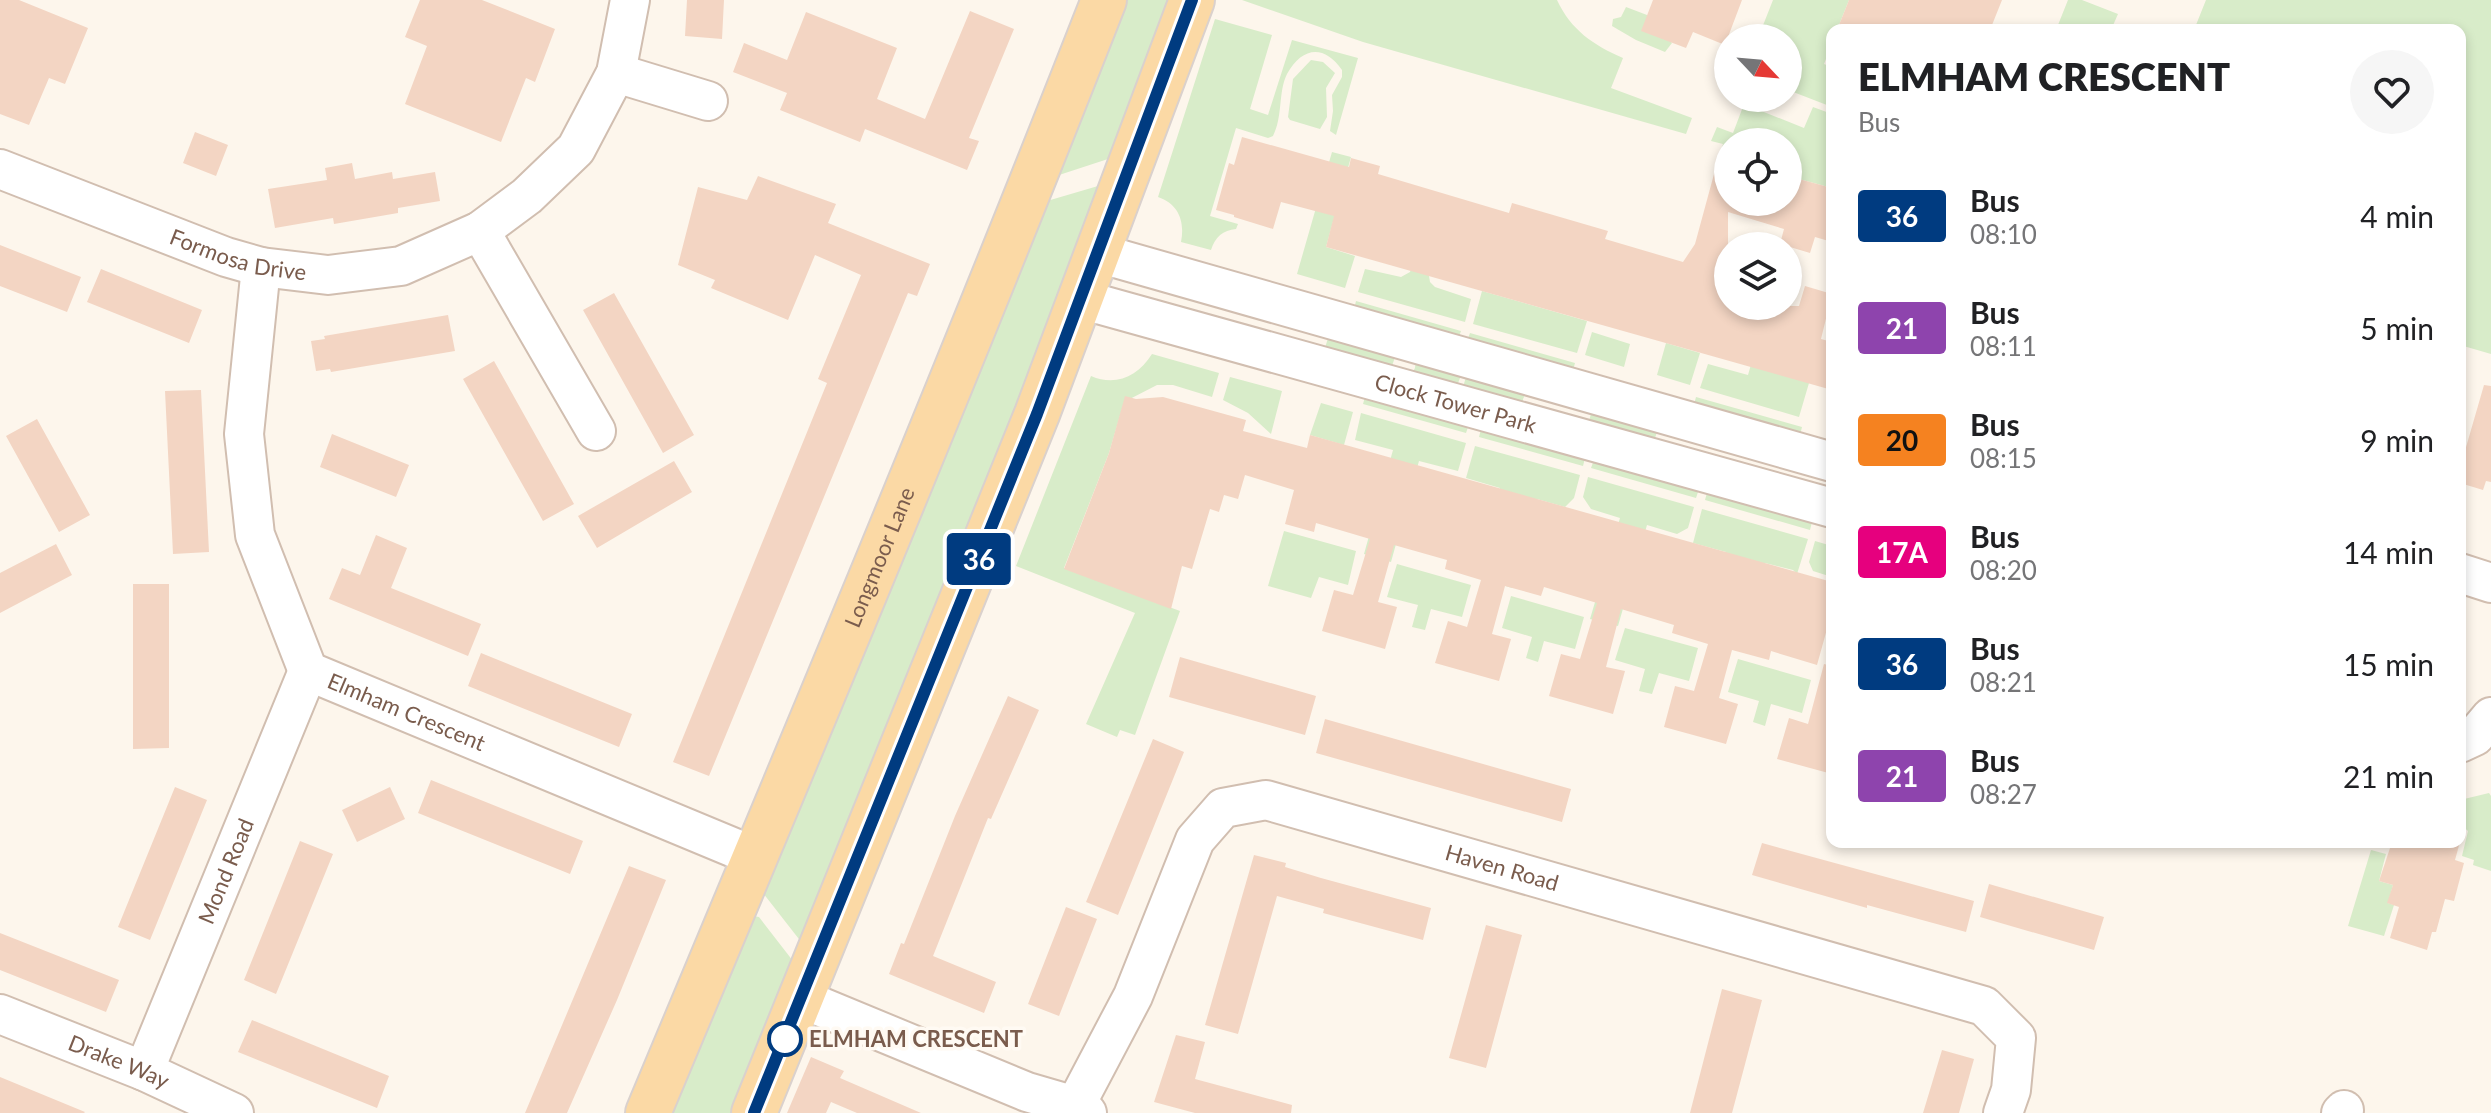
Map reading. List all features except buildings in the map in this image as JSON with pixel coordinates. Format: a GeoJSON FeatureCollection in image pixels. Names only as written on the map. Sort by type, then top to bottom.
{"type":"FeatureCollection","features":[{"type":"Feature","properties":{"kind":"main road","name":"Longmoor Lane"},"geometry":{"type":"LineString","coordinates":[[648,1113],[1033,181],[1104,0]]}},
{"type":"Feature","properties":{"kind":"main road"},"geometry":{"type":"LineString","coordinates":[[754,1113],[1037,414],[1192,0]]}},
{"type":"Feature","properties":{"kind":"street","name":"Formosa Drive"},"geometry":{"type":"LineString","coordinates":[[0,169],[226,257],[261,267],[328,275],[401,266],[480,231],[527,196],[576,149],[616,73],[630,0]]}},
{"type":"Feature","properties":{"kind":"street"},"geometry":{"type":"LineString","coordinates":[[616,73],[708,101]]}},
{"type":"Feature","properties":{"kind":"street"},"geometry":{"type":"LineString","coordinates":[[480,231],[596,431]]}},
{"type":"Feature","properties":{"kind":"street","name":"Clock Tower Park"},"geometry":{"type":"LineString","coordinates":[[1098,253],[1826,460]]}},
{"type":"Feature","properties":{"kind":"street","name":"Elmham Crescent"},"geometry":{"type":"LineString","coordinates":[[261,267],[244,434],[255,535],[308,671],[756,857]]}},
{"type":"Feature","properties":{"kind":"street","name":"Clock Tower Park"},"geometry":{"type":"LineString","coordinates":[[1080,299],[1826,506]]}},
{"type":"Feature","properties":{"kind":"street"},"geometry":{"type":"LineString","coordinates":[[1265,349],[1276,329],[1278,304]]}},
{"type":"Feature","properties":{"kind":"street"},"geometry":{"type":"LineString","coordinates":[[1397,386],[1411,342]]}},
{"type":"Feature","properties":{"kind":"street"},"geometry":{"type":"LineString","coordinates":[[1527,423],[1540,379]]}},
{"type":"Feature","properties":{"kind":"street"},"geometry":{"type":"LineString","coordinates":[[1658,459],[1660,437],[1671,416]]}},
{"type":"Feature","properties":{"kind":"street"},"geometry":{"type":"LineString","coordinates":[[1744,484],[1755,463],[1754,440]]}},
{"type":"Feature","properties":{"kind":"street"},"geometry":{"type":"LineString","coordinates":[[2466,575],[2491,583]]}},
{"type":"Feature","properties":{"kind":"street","name":"Mond Road"},"geometry":{"type":"LineString","coordinates":[[144,1071],[308,671]]}},
{"type":"Feature","properties":{"kind":"street"},"geometry":{"type":"LineString","coordinates":[[2466,740],[2475,736],[2491,717]]}},
{"type":"Feature","properties":{"kind":"street","name":"Haven Road"},"geometry":{"type":"LineString","coordinates":[[802,999],[1022,1102],[1081,1109],[1133,996],[1195,840],[1223,808],[1266,800],[1984,1006],[2016,1038],[2011,1090],[2003,1113]]}},
{"type":"Feature","properties":{"kind":"street","name":"Drake Way"},"geometry":{"type":"LineString","coordinates":[[0,1014],[144,1071],[234,1113]]}},
{"type":"Feature","properties":{"kind":"green space"},"geometry":{"type":"Polygon","coordinates":[[[1124,0],[1169,0],[1108,159],[1056,176],[1124,0]]]}},
{"type":"Feature","properties":{"kind":"green space"},"geometry":{"type":"Polygon","coordinates":[[[1242,0],[1557,0],[1569,20],[1584,35],[1623,58],[1611,88],[1692,118],[1686,134],[1363,42],[1242,0]]]}},
{"type":"Feature","properties":{"kind":"green space"},"geometry":{"type":"Polygon","coordinates":[[[1773,0],[1849,0],[1839,24],[1826,24],[1826,105],[1802,95],[1802,24],[1764,24],[1773,0]]]}},
{"type":"Feature","properties":{"kind":"green space"},"geometry":{"type":"Polygon","coordinates":[[[2068,0],[2082,0],[2118,14],[2114,24],[2058,24],[2068,0]]]}},
{"type":"Feature","properties":{"kind":"green space"},"geometry":{"type":"Polygon","coordinates":[[[2206,0],[2491,0],[2491,354],[2466,347],[2466,24],[2196,24],[2206,0]]]}},
{"type":"Feature","properties":{"kind":"green space"},"geometry":{"type":"Polygon","coordinates":[[[1626,7],[1647,15],[1672,43],[1665,52],[1612,26],[1613,19],[1621,17],[1626,7]]]}},
{"type":"Feature","properties":{"kind":"green space"},"geometry":{"type":"Polygon","coordinates":[[[1215,19],[1272,35],[1250,109],[1268,115],[1292,40],[1358,58],[1336,135],[1330,131],[1332,95],[1342,77],[1342,70],[1328,56],[1313,52],[1299,58],[1287,74],[1273,136],[1268,138],[1236,128],[1210,216],[1238,224],[1236,229],[1220,235],[1211,250],[1181,242],[1181,221],[1176,209],[1158,197],[1215,19]]]}},
{"type":"Feature","properties":{"kind":"green space"},"geometry":{"type":"Polygon","coordinates":[[[1311,60],[1323,62],[1335,73],[1326,88],[1327,117],[1320,129],[1288,117],[1293,79],[1311,60]]]}},
{"type":"Feature","properties":{"kind":"green space"},"geometry":{"type":"Polygon","coordinates":[[[1813,107],[1826,112],[1826,186],[1802,180],[1802,128],[1735,128],[1741,112],[1764,112],[1804,128],[1813,107]]]}},
{"type":"Feature","properties":{"kind":"green space"},"geometry":{"type":"Polygon","coordinates":[[[1332,152],[1351,157],[1326,247],[1355,256],[1345,288],[1297,274],[1332,152]]]}},
{"type":"Feature","properties":{"kind":"green space"},"geometry":{"type":"Polygon","coordinates":[[[1098,186],[1063,292],[802,943],[763,893],[1047,201],[1098,186]]]}},
{"type":"Feature","properties":{"kind":"green space"},"geometry":{"type":"Polygon","coordinates":[[[1414,262],[1429,276],[1435,287],[1471,299],[1465,322],[1358,292],[1365,269],[1401,277],[1410,272],[1414,262]]]}},
{"type":"Feature","properties":{"kind":"green space"},"geometry":{"type":"Polygon","coordinates":[[[1482,291],[1587,321],[1577,353],[1473,324],[1482,291]]]}},
{"type":"Feature","properties":{"kind":"green space"},"geometry":{"type":"Polygon","coordinates":[[[1356,301],[1461,331],[1457,342],[1353,313],[1356,301]]]}},
{"type":"Feature","properties":{"kind":"green space"},"geometry":{"type":"Polygon","coordinates":[[[1764,320],[1771,320],[1809,383],[1799,417],[1700,388],[1708,364],[1748,375],[1764,320]]]}},
{"type":"Feature","properties":{"kind":"green space"},"geometry":{"type":"Polygon","coordinates":[[[1592,332],[1630,344],[1624,367],[1585,355],[1592,332]]]}},
{"type":"Feature","properties":{"kind":"green space"},"geometry":{"type":"Polygon","coordinates":[[[1470,333],[1575,363],[1572,374],[1466,344],[1470,333]]]}},
{"type":"Feature","properties":{"kind":"green space"},"geometry":{"type":"Polygon","coordinates":[[[1329,335],[1397,351],[1390,372],[1324,351],[1329,335]]]}},
{"type":"Feature","properties":{"kind":"green space"},"geometry":{"type":"Polygon","coordinates":[[[1666,343],[1700,353],[1690,385],[1657,375],[1666,343]]]}},
{"type":"Feature","properties":{"kind":"green space"},"geometry":{"type":"Polygon","coordinates":[[[1152,354],[1219,373],[1212,397],[1173,385],[1157,385],[1124,402],[1109,453],[1064,568],[1180,611],[1135,735],[1120,730],[1117,737],[1086,724],[1135,613],[1016,566],[1091,376],[1118,380],[1133,374],[1152,354]]]}},
{"type":"Feature","properties":{"kind":"green space"},"geometry":{"type":"Polygon","coordinates":[[[1416,357],[1462,373],[1456,388],[1410,377],[1416,357]]]}},
{"type":"Feature","properties":{"kind":"green space"},"geometry":{"type":"Polygon","coordinates":[[[1467,374],[1528,389],[1522,410],[1462,390],[1467,374]]]}},
{"type":"Feature","properties":{"kind":"green space"},"geometry":{"type":"Polygon","coordinates":[[[1230,377],[1282,391],[1271,434],[1248,413],[1223,400],[1230,377]]]}},
{"type":"Feature","properties":{"kind":"green space"},"geometry":{"type":"Polygon","coordinates":[[[1366,393],[1470,421],[1466,433],[1363,404],[1366,393]]]}},
{"type":"Feature","properties":{"kind":"green space"},"geometry":{"type":"Polygon","coordinates":[[[1696,397],[1802,427],[1799,439],[1693,408],[1696,397]]]}},
{"type":"Feature","properties":{"kind":"green space"},"geometry":{"type":"Polygon","coordinates":[[[1321,403],[1353,412],[1344,445],[1310,435],[1321,403]]]}},
{"type":"Feature","properties":{"kind":"green space"},"geometry":{"type":"Polygon","coordinates":[[[1592,410],[1659,426],[1653,444],[1588,425],[1592,410]]]}},
{"type":"Feature","properties":{"kind":"green space"},"geometry":{"type":"Polygon","coordinates":[[[1361,413],[1466,443],[1458,471],[1419,461],[1391,562],[1364,554],[1393,450],[1355,440],[1361,413]]]}},
{"type":"Feature","properties":{"kind":"green space"},"geometry":{"type":"Polygon","coordinates":[[[1482,425],[1586,454],[1583,466],[1479,437],[1482,425]]]}},
{"type":"Feature","properties":{"kind":"green space"},"geometry":{"type":"Polygon","coordinates":[[[1475,446],[1580,475],[1574,498],[1565,507],[1537,499],[1512,588],[1473,576],[1500,488],[1466,478],[1475,446]]]}},
{"type":"Feature","properties":{"kind":"green space"},"geometry":{"type":"Polygon","coordinates":[[[1595,457],[1700,486],[1696,498],[1591,468],[1595,457]]]}},
{"type":"Feature","properties":{"kind":"green space"},"geometry":{"type":"Polygon","coordinates":[[[1588,477],[1694,507],[1688,528],[1677,534],[1647,525],[1618,626],[1590,619],[1620,518],[1591,509],[1583,497],[1588,477]]]}},
{"type":"Feature","properties":{"kind":"green space"},"geometry":{"type":"Polygon","coordinates":[[[1708,489],[1813,518],[1810,530],[1705,500],[1708,489]]]}},
{"type":"Feature","properties":{"kind":"green space"},"geometry":{"type":"Polygon","coordinates":[[[1702,509],[1808,539],[1797,574],[1793,570],[1765,563],[1739,650],[1726,552],[1693,543],[1702,509]]]}},
{"type":"Feature","properties":{"kind":"green space"},"geometry":{"type":"Polygon","coordinates":[[[1284,531],[1356,551],[1348,585],[1319,577],[1311,598],[1268,586],[1284,531]]]}},
{"type":"Feature","properties":{"kind":"green space"},"geometry":{"type":"Polygon","coordinates":[[[1815,541],[1826,544],[1826,575],[1813,571],[1809,562],[1815,541]]]}},
{"type":"Feature","properties":{"kind":"green space"},"geometry":{"type":"Polygon","coordinates":[[[1397,564],[1471,585],[1462,617],[1431,609],[1425,630],[1412,627],[1418,605],[1387,597],[1397,564]]]}},
{"type":"Feature","properties":{"kind":"green space"},"geometry":{"type":"Polygon","coordinates":[[[1511,596],[1584,617],[1575,649],[1544,641],[1538,662],[1526,658],[1532,637],[1502,628],[1511,596]]]}},
{"type":"Feature","properties":{"kind":"green space"},"geometry":{"type":"Polygon","coordinates":[[[1625,628],[1698,648],[1689,681],[1659,673],[1652,694],[1639,691],[1645,669],[1615,660],[1625,628]]]}},
{"type":"Feature","properties":{"kind":"green space"},"geometry":{"type":"Polygon","coordinates":[[[1738,659],[1811,680],[1802,713],[1771,704],[1765,726],[1753,722],[1759,701],[1728,692],[1738,659]]]}},
{"type":"Feature","properties":{"kind":"green space"},"geometry":{"type":"Polygon","coordinates":[[[2489,793],[2491,796],[2491,871],[2473,865],[2474,860],[2462,856],[2468,831],[2466,799],[2489,793]]]}},
{"type":"Feature","properties":{"kind":"green space"},"geometry":{"type":"Polygon","coordinates":[[[2371,850],[2386,854],[2379,881],[2393,885],[2388,903],[2394,905],[2384,936],[2348,926],[2371,850]]]}},
{"type":"Feature","properties":{"kind":"green space"},"geometry":{"type":"Polygon","coordinates":[[[753,916],[759,917],[793,961],[732,1113],[671,1113],[753,916]]]}},
{"type":"Feature","properties":{"kind":"bus line","name":"36"},"geometry":{"type":"LineString","coordinates":[[754,1113],[1037,414],[1192,0]]}},
{"type":"Feature","properties":{"kind":"place","name":"ELMHAM CRESCENT"},"geometry":{"type":"Point","coordinates":[785,1039]}}]}
